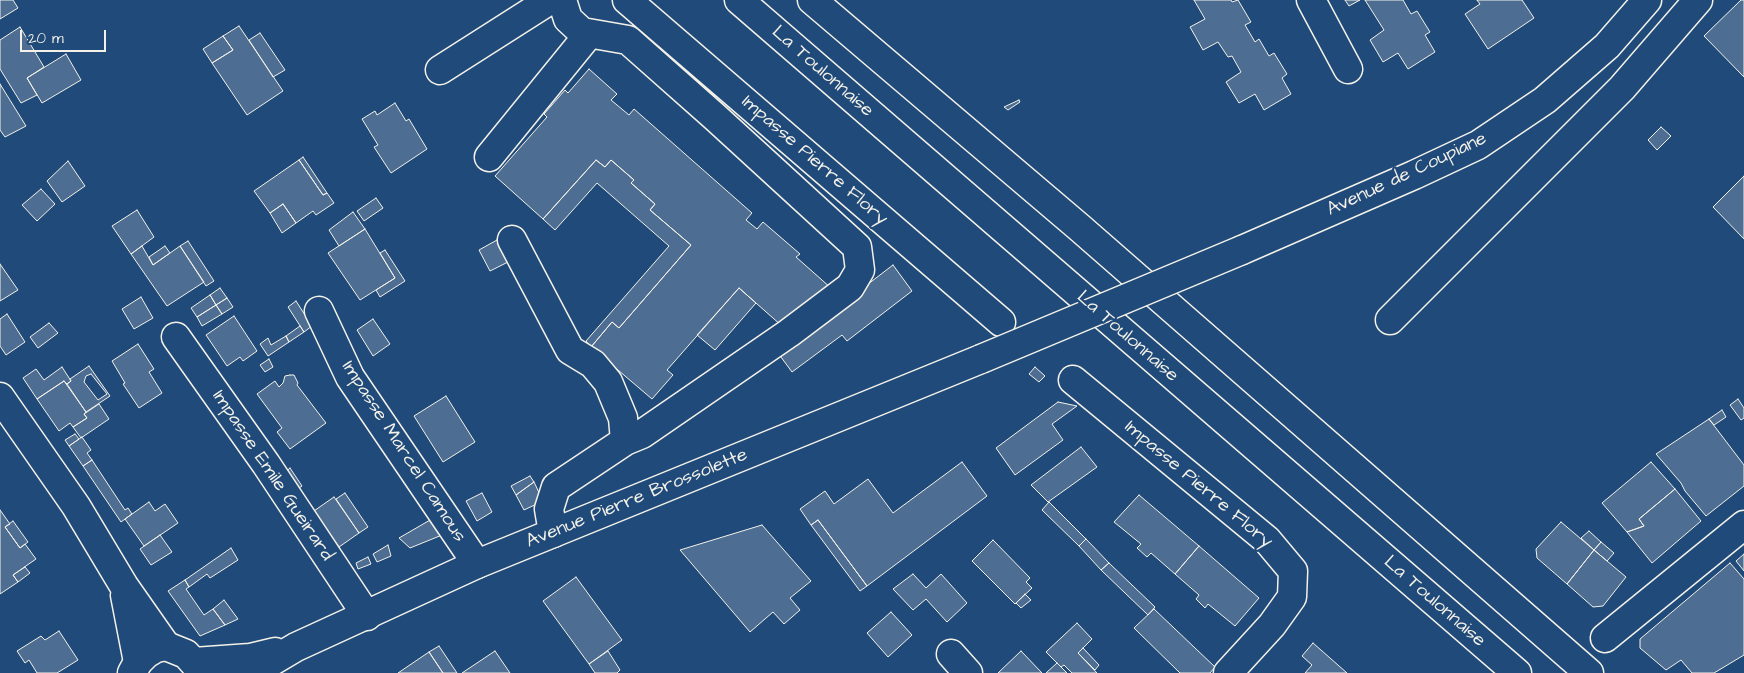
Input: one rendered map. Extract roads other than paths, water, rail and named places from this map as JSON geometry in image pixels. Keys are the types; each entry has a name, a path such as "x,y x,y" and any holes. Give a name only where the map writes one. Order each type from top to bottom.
{"main road":[{"path":"440,70 550,0"},
{"path":"553,533 549,509 556,487 625,441 642,434 789,333 850,287 860,270 857,247 628,40 582,32 568,20 562,0"},
{"name":"Impasse Pierre Flory","path":"627,0 1001,322"},
{"name":"La Toulonnaise","path":"739,0 1517,673"},
{"path":"812,0 1080,228 1589,673"},
{"path":"1311,0 1348,69"},
{"name":"Avenue de Coupiane","path":"981,359 1242,250 1478,145 1545,100 1607,46 1647,0"},
{"path":"1390,320 1622,88 1698,0"},
{"path":"489,156 589,34"},
{"path":"512,240 570,350 593,364 608,382 623,418 625,441"},
{"name":"Impasse Marcel Camous","path":"319,311 350,376 477,564"},
{"name":"Impasse Emile Gueirard","path":"176,337 266,464 367,616"},
{"name":"Avenue Pierre Brossolette","path":"252,673 296,647 477,564 981,359"},
{"name":"Impasse Pierre Flory","path":"1072,380 1267,540 1293,571 1292,597 1272,625 1228,673"},
{"path":"0,397 76,506 124,586 166,646"},
{"path":"1605,638 1744,525"},
{"path":"1435,537 1606,673"},
{"path":"124,586 135,667"},
{"path":"135,667 146,654 156,648 166,646 186,654 198,668"},
{"path":"280,673 296,647"},
{"name":"Avenue Pierre Brossolette","path":"198,668 296,647"}]}
